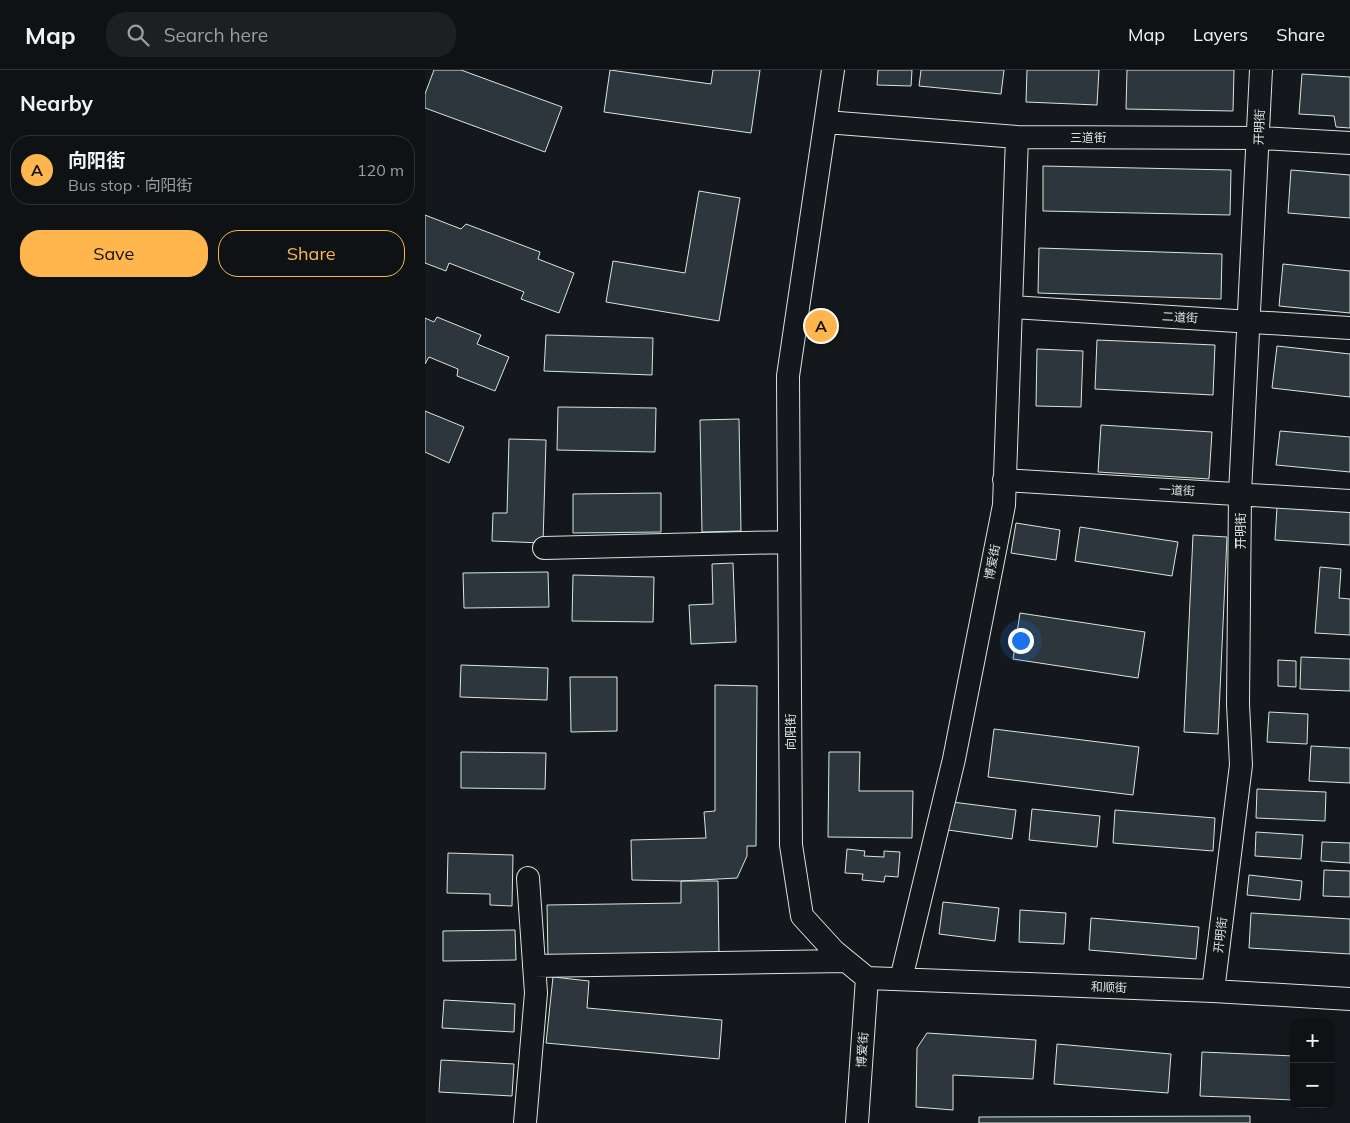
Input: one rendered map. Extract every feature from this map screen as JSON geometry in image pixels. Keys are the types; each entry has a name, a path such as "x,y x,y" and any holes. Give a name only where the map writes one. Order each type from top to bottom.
{"street":[{"name":"向阳街","path":"833,70 788,376 791,845 802,916 834,951 867,978"},
{"name":"开明街","path":"1213,991 1241,765 1238,704 1240,493 1261,70"},
{"name":"三道街","path":"826,122 1017,137 1259,138 1350,143"},
{"name":"博爱街","path":"901,979 954,759 1004,505 1017,137"},
{"name":"二道街","path":"1011,307 1350,328"},
{"name":"一道街","path":"1004,480 1350,501"},
{"path":"544,548 789,542"},
{"path":"525,1123 536,992 528,878"},
{"path":"534,966 846,960"},
{"name":"博爱街","path":"857,1123 867,978"},
{"name":"和顺街","path":"867,978 1213,991 1350,999"}],"building":[{"path":"434,70 461,70 562,107 545,152 425,108 425,94"},
{"path":"610,70 711,84 713,70 760,70 751,133 604,112"},
{"path":"878,70 912,70 911,86 877,85"},
{"path":"921,70 1004,70 1001,94 919,86"},
{"path":"1027,70 1099,70 1097,105 1026,102"},
{"path":"1127,70 1234,70 1233,111 1126,109"},
{"path":"1302,74 1350,77 1350,128 1336,127 1334,116 1299,114"},
{"path":"1043,166 1231,170 1230,215 1043,211"},
{"path":"1291,170 1350,175 1350,218 1288,213"},
{"path":"699,191 740,198 719,321 606,302 613,261 685,273"},
{"path":"425,215 461,229 466,224 540,252 538,259 574,273 559,313 521,299 524,292 449,263 446,271 425,263"},
{"path":"1039,248 1222,254 1221,299 1038,293"},
{"path":"1283,264 1350,271 1350,313 1279,306"},
{"path":"437,317 481,335 477,344 509,357 495,391 457,376 458,369 429,357 425,364 425,318 434,322"},
{"path":"546,335 653,338 652,375 544,371"},
{"path":"1097,340 1215,345 1213,395 1095,389"},
{"path":"1277,346 1350,354 1350,397 1272,388"},
{"path":"1037,349 1083,351 1081,407 1036,406"},
{"path":"558,407 656,408 655,452 557,450"},
{"path":"425,411 464,427 449,463 425,452"},
{"path":"739,419 741,531 702,532 700,420"},
{"path":"1101,425 1212,432 1209,479 1098,472"},
{"path":"1280,431 1350,437 1350,472 1276,465"},
{"path":"509,439 546,440 543,543 492,541 493,513 507,513"},
{"path":"661,493 661,532 573,533 573,494"},
{"path":"1277,507 1350,512 1350,545 1275,540"},
{"path":"1016,523 1060,530 1056,560 1011,553"},
{"path":"1080,527 1178,542 1172,576 1075,561"},
{"path":"1193,535 1227,537 1218,734 1184,732"},
{"path":"733,563 736,642 691,644 689,605 713,604 712,564"},
{"path":"1320,567 1341,569 1339,598 1350,599 1350,635 1315,633"},
{"path":"548,572 549,607 464,608 463,573"},
{"path":"573,575 654,577 653,622 572,621"},
{"path":"1020,613 1145,632 1138,678 1013,659"},
{"path":"1301,657 1350,659 1350,691 1300,689"},
{"path":"1278,660 1296,661 1296,687 1278,686"},
{"path":"461,665 548,668 547,700 460,697"},
{"path":"570,677 617,677 617,731 571,732"},
{"path":"715,685 757,686 756,846 747,846 747,856 737,878 681,881 632,880 631,840 706,838 704,812 715,811"},
{"path":"1269,712 1308,714 1307,744 1267,742"},
{"path":"994,729 1139,747 1133,795 988,777"},
{"path":"1311,746 1350,748 1350,783 1309,781"},
{"path":"461,752 546,753 545,789 461,788"},
{"path":"829,752 860,752 859,791 913,791 912,838 828,837"},
{"path":"1257,789 1326,792 1325,821 1256,818"},
{"path":"952,802 1016,810 1012,839 948,830"},
{"path":"1032,809 1100,816 1097,847 1029,840"},
{"path":"1115,810 1215,818 1213,851 1113,843"},
{"path":"1256,832 1303,835 1301,859 1255,856"},
{"path":"1322,842 1350,843 1350,863 1321,861"},
{"path":"847,849 865,851 864,856 884,857 884,851 900,852 898,877 885,876 884,882 862,880 863,874 845,873"},
{"path":"448,853 513,855 512,906 490,905 490,894 447,893"},
{"path":"1324,870 1350,871 1350,897 1323,896"},
{"path":"1249,875 1302,881 1300,900 1247,895"},
{"path":"681,881 718,881 719,955 548,957 547,905 681,903"},
{"path":"943,902 999,908 995,941 939,934"},
{"path":"1020,910 1066,913 1064,944 1019,942"},
{"path":"1251,913 1350,919 1350,954 1249,948"},
{"path":"1091,918 1199,927 1196,959 1089,950"},
{"path":"515,930 516,960 443,961 443,931"},
{"path":"553,977 589,981 587,1008 722,1020 719,1059 546,1043"},
{"path":"444,1000 515,1004 514,1032 442,1028"},
{"path":"927,1033 1036,1040 1033,1079 953,1075 953,1110 916,1107 917,1048"},
{"path":"1057,1044 1171,1054 1168,1093 1054,1084"},
{"path":"1202,1052 1290,1056 1290,1100 1200,1096"},
{"path":"441,1060 514,1064 512,1096 439,1092"},
{"path":"1250,1116 1250,1123 979,1123 979,1117"}],"place":[{"name":"向阳街","path":"821,326"}]}
